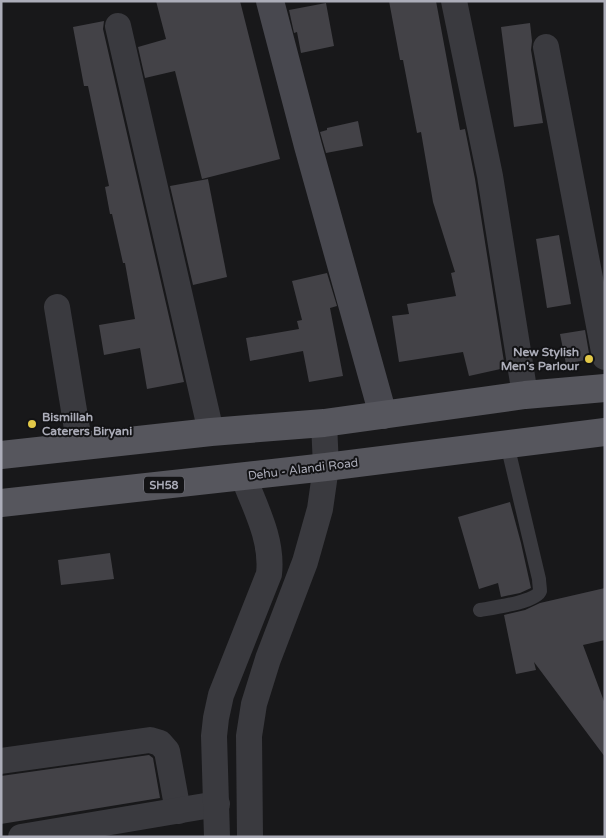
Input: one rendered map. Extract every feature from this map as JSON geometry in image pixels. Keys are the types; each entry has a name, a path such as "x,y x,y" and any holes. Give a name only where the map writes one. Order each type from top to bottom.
{"main road":[{"path":"1,455 211,432 324,423 525,395 605,388"},
{"name":"Dehu - Alandi Road","path":"1,504 326,467 605,432"}],"street":[{"path":"270,1 382,415"},
{"path":"454,1 490,176 525,395"},
{"path":"118,26 211,432"},
{"path":"546,47 605,357"},
{"path":"57,307 80,447"},
{"path":"250,837 249,736 254,704 268,659 305,562 320,509 326,467 324,423"},
{"path":"217,837 214,736 218,710 221,695 269,574 270,562 266,537 243,476"},
{"path":"1,761 150,740 160,743 167,751 178,811"},
{"path":"21,837 216,804"}],"lane":[{"path":"480,610 528,600 536,597 540,591 507,444"}],"building":[{"path":"156,1 240,1 280,159 202,179 175,71 145,78 138,47 166,39"},
{"path":"389,1 436,1 460,130 465,129 475,179 505,368 469,376 463,352 399,362 392,316 409,314 407,304 456,296 451,273 455,272 433,202 421,132 417,133"},
{"path":"326,3 334,46 301,53 297,32 294,33 289,10"},
{"path":"104,21 103,29 184,382 147,389 140,348 104,355 99,325 135,319 125,263 123,263 112,214 110,214 105,187 109,186 88,86 84,86 73,27"},
{"path":"530,23 531,50 543,123 514,127 501,27"},
{"path":"358,121 363,146 326,153 320,132 327,130 327,128"},
{"path":"208,179 227,277 193,285 170,186"},
{"path":"559,235 571,304 547,308 536,239"},
{"path":"327,273 337,306 330,308 343,376 309,382 303,351 250,361 246,338 299,329 297,321 302,320 292,281"},
{"path":"585,330 590,359 566,364 560,334"},
{"path":"510,502 531,588 520,593 501,597 498,583 479,589 458,517"},
{"path":"110,553 114,579 61,585 58,560"},
{"path":"605,588 605,640 583,645 605,704 605,757 534,662 536,670 516,674 504,615 525,610 540,603"},
{"path":"149,755 153,758 160,798 1,824 1,776"}],"place":[{"name":"New Stylish Men's Parlour","path":"589,359"},
{"name":"Bismillah Caterers Biryani","path":"32,424"}]}
